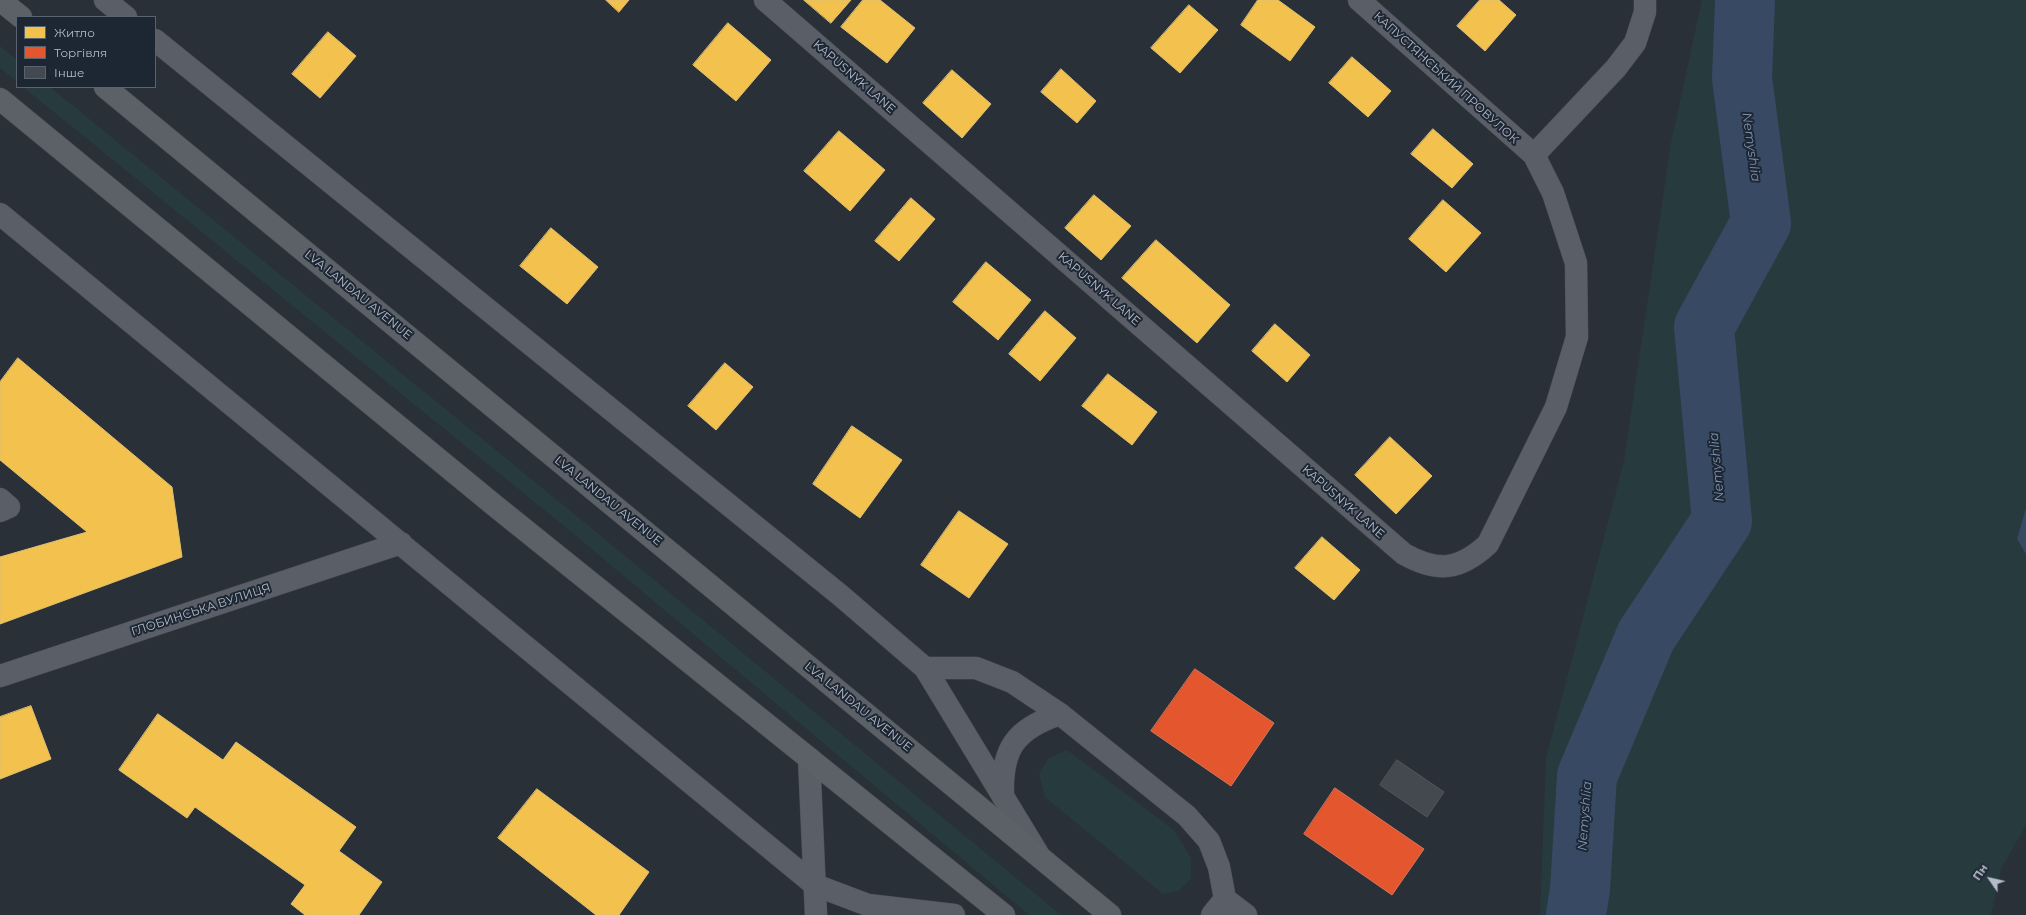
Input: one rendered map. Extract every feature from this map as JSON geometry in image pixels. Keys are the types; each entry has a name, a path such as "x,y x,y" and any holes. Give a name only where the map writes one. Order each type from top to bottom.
{"main road":[{"path":"0,0 19,16"},
{"name":"LVA LANDAU AVENUE","path":"107,88 1110,915"},
{"path":"0,99 500,510 1004,915"}],"street":[{"path":"105,0 125,16"},
{"name":"KAPUSNYK LANE","path":"765,0 1404,554 1420,563 1439,566 1457,564 1475,556 1488,544 1556,407 1576,337 1576,263 1553,193 1534,155"},
{"name":"КАПУСТЯНСЬКИЙ ПРОВУЛОК","path":"1359,0 1534,155"},
{"path":"1534,155 1616,68 1635,43 1645,12 1645,0"},
{"path":"156,41 834,590 925,668 1039,857"},
{"path":"0,214 815,885 868,905 954,915"},
{"path":"0,499 9,507 0,511"},
{"name":"ГЛОБИНСЬКА ВУЛИЦЯ","path":"0,676 401,543"},
{"path":"925,668 976,668 1012,682 1060,714 1192,821 1209,840 1219,867 1218,907 1246,915"},
{"path":"1003,797 1002,776 1012,744 1021,732 1038,721 1060,714"},
{"path":"808,758 816,915"}],"green space":[{"path":"1702,0 2026,0 2026,825 2001,869 1991,915 1540,915 1546,758 1624,461 1671,143"},
{"path":"0,46 16,59 16,81 0,68"},
{"path":"24,88 51,88 573,513 1061,915 1029,915 564,526"},
{"path":"1067,750 1174,830 1191,858 1191,878 1179,891 1163,894 1045,797 1039,774 1049,758"}],"water":[{"path":"2026,508 2026,554 2017,539"}],"building: Житло":[{"path":"606,0 629,0 619,12"},
{"path":"804,0 851,0 831,23"},
{"path":"863,0 880,0 915,28 887,63 841,27"},
{"path":"1258,0 1278,0 1315,27 1290,61 1241,25"},
{"path":"1480,0 1499,0 1516,15 1485,51 1457,26"},
{"path":"1189,5 1218,30 1180,73 1151,48"},
{"path":"728,23 771,60 736,101 693,65"},
{"path":"328,32 356,56 320,98 292,74"},
{"path":"1352,57 1391,91 1368,117 1329,83"},
{"path":"1061,69 1096,101 1077,123 1041,92"},
{"path":"952,70 991,104 962,138 923,103"},
{"path":"1433,129 1473,164 1452,188 1411,154"},
{"path":"839,131 885,170 850,211 804,171"},
{"path":"1094,195 1131,226 1101,260 1065,228"},
{"path":"911,198 935,219 899,261 875,241"},
{"path":"1443,200 1481,233 1446,272 1409,239"},
{"path":"551,228 598,267 567,304 520,266"},
{"path":"1156,240 1230,305 1197,343 1122,278"},
{"path":"986,262 1031,300 998,340 953,302"},
{"path":"1045,311 1076,338 1040,381 1009,354"},
{"path":"1275,324 1310,355 1287,382 1252,351"},
{"path":"18,358 172,487 182,557 0,624 0,557 87,532 0,460 0,382"},
{"path":"725,363 753,387 716,430 688,406"},
{"path":"1108,374 1157,412 1132,445 1082,406"},
{"path":"852,426 902,460 860,518 813,484"},
{"path":"1390,437 1432,476 1396,514 1355,475"},
{"path":"959,511 1008,544 969,598 921,565"},
{"path":"1322,537 1360,570 1334,600 1295,568"},
{"path":"31,706 51,759 0,779 0,717"},
{"path":"158,714 223,760 236,742 356,827 339,851 382,882 359,915 305,915 291,904 305,885 195,807 187,818 119,770"},
{"path":"537,789 649,872 619,915 596,915 498,838"}],"building: Торгівля":[{"path":"1195,669 1274,723 1231,786 1151,731"},
{"path":"1335,788 1424,849 1392,895 1304,834"}],"building: Інше":[{"path":"1397,760 1444,792 1427,817 1380,785"}],"waterway":[{"name":"Nemyshlia","path":"1576,915 1580,889 1587,776 1646,636 1722,521 1704,327 1761,223 1742,78 1745,0"}]}
